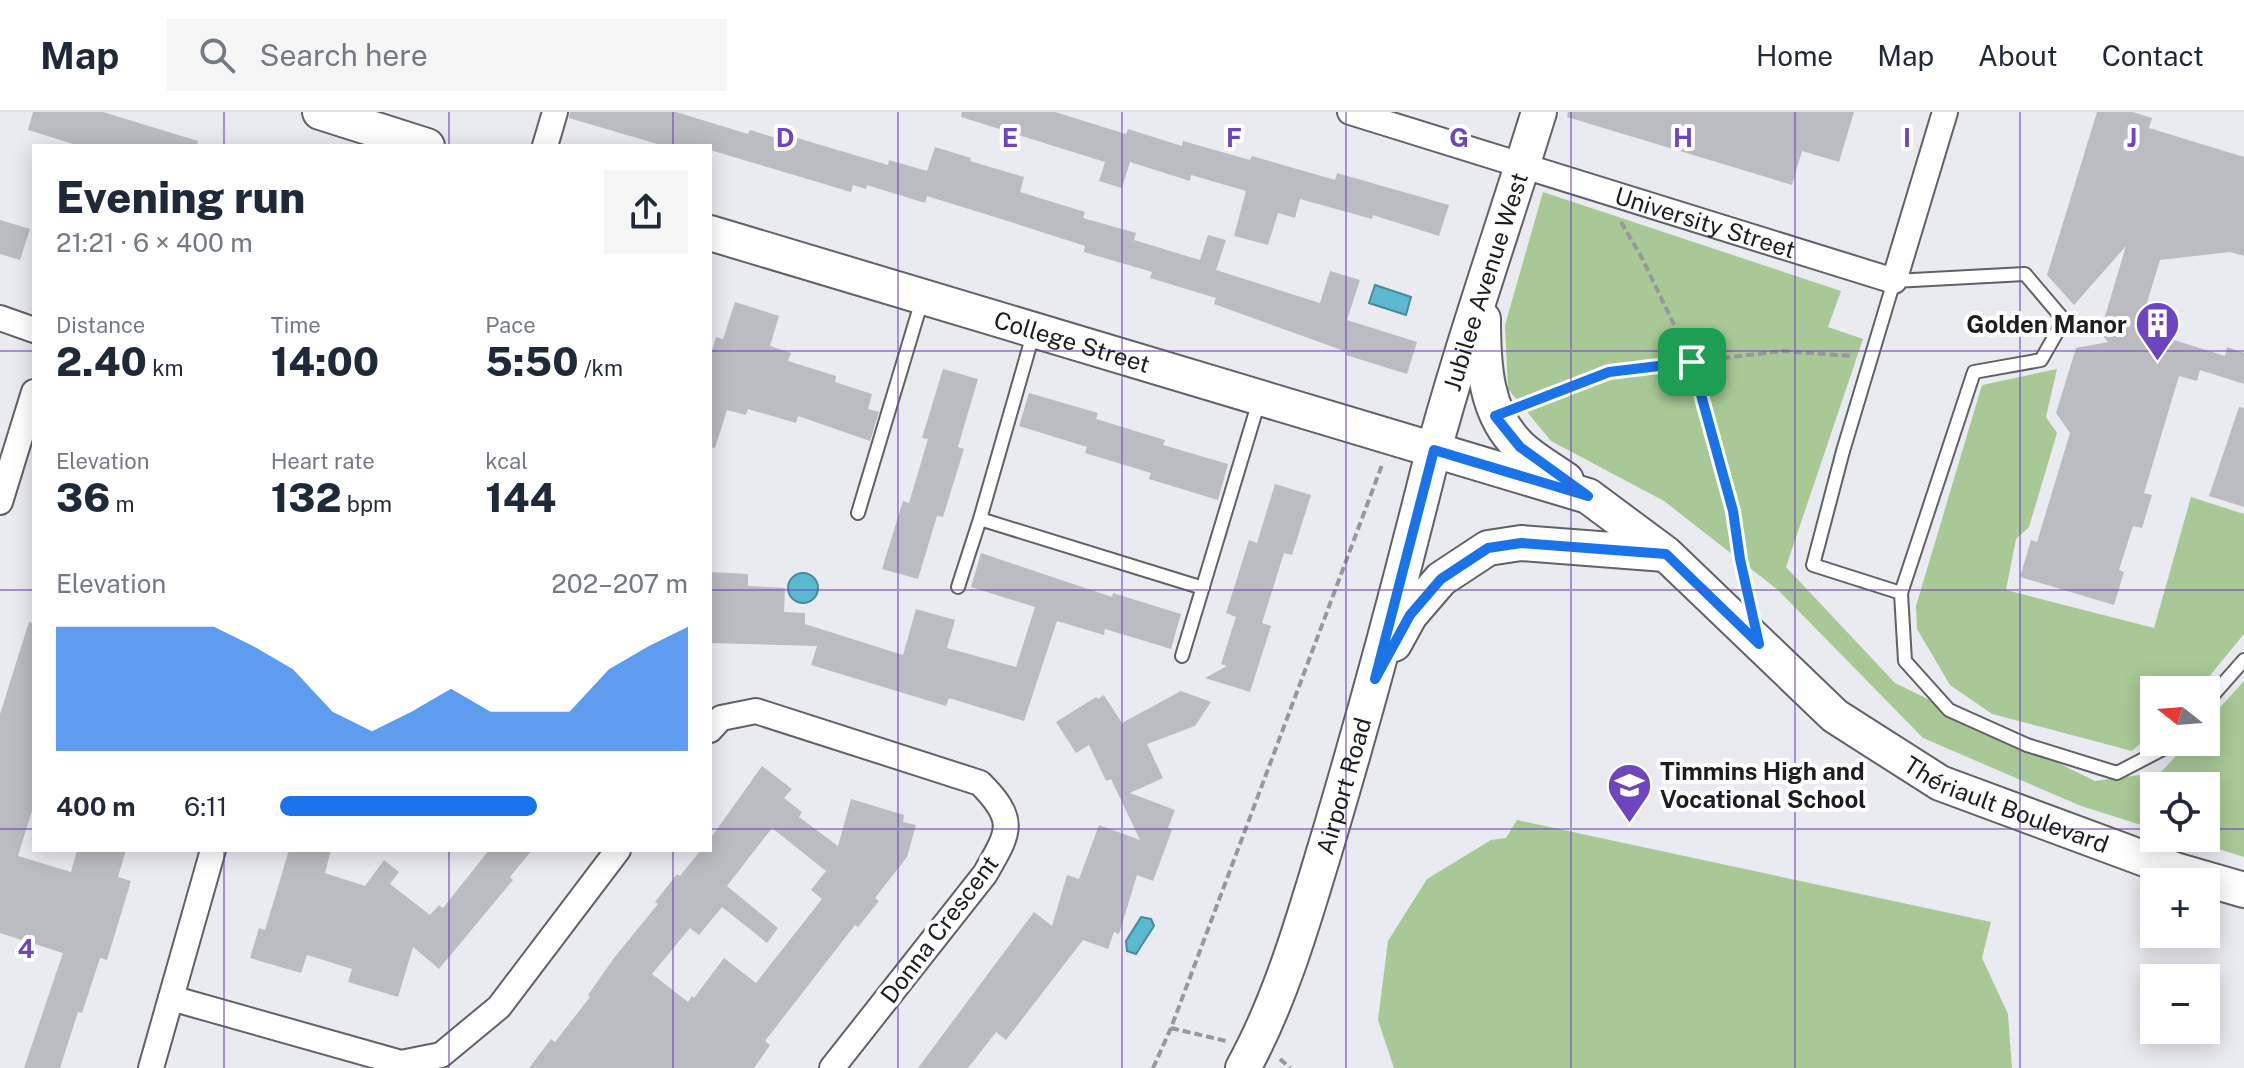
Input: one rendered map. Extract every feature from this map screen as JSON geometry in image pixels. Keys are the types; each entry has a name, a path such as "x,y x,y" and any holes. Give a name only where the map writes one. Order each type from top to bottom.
{"main road":[{"path":"320,112 421,144"},
{"name":"Jubilee Avenue West","path":"1434,450 1482,286 1539,112"},
{"name":"College Street","path":"712,234 1434,450"},
{"path":"1482,286 1485,374 1495,416 1520,447 1588,496"},
{"name":"Thériault Boulevard","path":"1434,450 1588,496 1666,554 1835,716 1940,783 2175,870 2244,890"},
{"name":"Airport Road","path":"1243,1068 1262,1034 1312,891 1375,679 1434,450"},
{"path":"1375,679 1410,615 1441,579 1488,548 1521,543 1666,554"}],"street":[{"path":"546,144 555,112"},
{"name":"University Street","path":"1350,112 1522,168 1894,281"},
{"path":"1894,281 1945,112"},
{"path":"0,318 32,329"},
{"path":"0,502 32,398"},
{"name":"Donna Crescent","path":"712,728 721,718 756,711 980,783 999,802 1006,818 1005,839 985,874 832,1068"},
{"path":"151,1068 212,852"},
{"path":"171,998 401,1063 441,1055 499,1007 616,852"}],"lane":[{"path":"1901,593 1813,565 1894,281 2025,274 2064,320 2041,360 1974,372 1901,593 1905,661 1949,710 2027,745 2117,773 2150,756"},
{"path":"858,513 923,297"},
{"path":"958,587 1034,330"},
{"path":"1182,656 1260,398"},
{"path":"980,519 1203,588"},
{"path":"2220,687 2244,660"}],"path":[{"path":"1603,192 1641,256 1692,362 1733,511 1759,644"},
{"path":"1495,416 1609,372 1782,351 1871,357"},
{"path":"1153,1068 1171,1028 1393,438"}],"green space":[{"path":"1543,192 1841,291 1828,327 1863,339 1786,567 1895,683 2095,781 2140,775 2140,825 2081,806 1923,738 1778,590 1664,501 1551,441 1508,389 1505,325"},
{"path":"2057,369 2046,417 2057,433 2029,527 2016,539 2006,590 2154,628 2191,497 2244,514 2244,634 2210,676 2140,676 2140,744 2132,751 1992,714 1950,685 1917,629 1916,606 1982,385"},
{"path":"2244,681 2244,857 2220,850 2220,772 2161,772 2176,756 2220,756 2220,708"},
{"path":"1517,820 1991,922 1982,958 2008,1014 2012,1068 1394,1068 1378,1020 1388,941 1427,879 1491,840 1506,838"}],"water":[{"path":"1375,285 1411,297 1406,315 1369,303"},
{"path":"803,573 814,577 818,588 814,599 803,603 792,599 788,588 792,577"},
{"path":"1141,917 1151,919 1154,926 1136,954 1127,951 1126,941"}],"building":[{"path":"33,112 103,112 198,141 197,144 74,144 28,130"},
{"path":"570,112 676,112 748,134 750,130 793,143 794,137 888,165 889,160 927,171 935,147 1024,177 1020,192 1085,212 1083,218 1136,233 1134,240 1200,260 1208,235 1226,240 1216,270 1320,303 1330,271 1360,280 1347,320 1417,342 1407,374 1346,355 1347,352 1214,304 1216,298 1150,278 1152,272 1084,252 1085,246 927,196 925,203 867,185 866,189 853,185 851,192 712,151 712,144 657,144 569,118"},
{"path":"962,112 1055,112 1126,134 1128,129 1182,146 1183,141 1250,160 1252,156 1335,180 1337,173 1449,205 1439,236 1373,215 1372,219 1300,199 1295,218 1278,213 1268,245 1234,236 1246,191 1191,175 1190,181 1130,162 1122,188 1099,181 1105,162 961,117"},
{"path":"1568,112 1854,112 1839,162 1802,151 1792,185 1567,117"},
{"name":"Golden Manor","path":"2097,112 2133,112 2152,118 2149,128 2244,157 2244,256 2230,252 2160,260 2139,329 2225,356 2227,347 2244,353 2244,384 2200,370 2197,381 2179,376 2144,493 2152,495 2142,528 2133,526 2119,570 2124,572 2114,605 2020,577 2031,540 2037,542 2070,433 2056,413 2076,348 2108,342 2100,333 2126,246 2074,305 2047,275"},
{"path":"0,220 30,229 20,260 0,254"},
{"path":"735,302 779,316 770,346 791,353 788,361 836,376 835,382 872,394 868,409 879,412 870,441 798,416 796,423 748,409 746,415 727,410 715,448 712,447 712,350 716,337 723,339"},
{"path":"943,369 978,379 958,447 964,449 943,517 937,516 918,579 882,569 903,501 909,503 928,439 922,438"},
{"path":"1029,393 1098,413 1096,419 1165,440 1163,445 1228,464 1218,500 1149,479 1151,473 1085,453 1087,447 1019,426"},
{"path":"2239,407 2244,408 2244,507 2209,496"},
{"path":"1275,484 1311,495 1292,555 1284,553 1262,623 1271,626 1250,692 1205,678 1227,666 1221,664 1236,617 1226,613 1249,540 1257,543"},
{"path":"981,553 1112,597 1113,593 1181,614 1171,649 1105,629 1104,635 1057,621 1024,721 949,698 946,706 811,665 817,646 712,643 712,572 748,574 748,586 785,588 784,612 805,613 805,624 903,655 916,609 955,620 947,648 1016,667 1035,607 971,587"},
{"path":"29,622 32,623 32,810 18,856 71,872 76,852 125,852 118,877 131,881 107,960 100,958 60,1068 24,1068 63,953 0,933 0,714"},
{"path":"1181,691 1211,702 1195,726 1147,744 1163,778 1130,793 1175,810 1168,828 1172,830 1153,881 1137,875 1119,934 1114,932 1108,949 1083,940 1006,1040 996,1032 968,1068 918,1068 1034,912 1052,926 1067,875 1079,879 1099,825 1140,840 1111,779 1106,781 1089,745 1076,753 1056,722 1104,695 1122,723"},
{"path":"762,766 792,789 784,798 802,812 799,817 838,846 851,799 904,815 903,822 916,825 907,857 875,898 879,901 858,927 855,925 765,1041 770,1045 754,1068 529,1068 551,1039 555,1042 590,997 588,995 614,958 658,904 655,902 677,874 680,876 699,852 712,852 712,836","holes":["772,828 826,871 811,890 822,899 756,983 724,958 688,1002 652,974 690,928 699,935 722,907 767,943 778,928 727,886"]},
{"path":"288,852 330,852 325,873 365,886 384,860 399,872 390,884 430,915 439,905 443,908 487,852 530,852 510,877 513,880 439,969 413,947 398,997 348,982 352,969 307,955 301,973 250,958 259,928 265,930"}],"place":[{"name":"Golden Manor","path":"2158,363"},
{"name":"Timmins High and Vocational School","path":"1629,824"}],"route":[{"path":"1692,362 1733,511 1759,644 1666,554 1521,543 1488,548 1441,579 1410,615 1375,679 1434,450 1588,496 1520,447 1495,416 1609,372 1692,362"}]}
